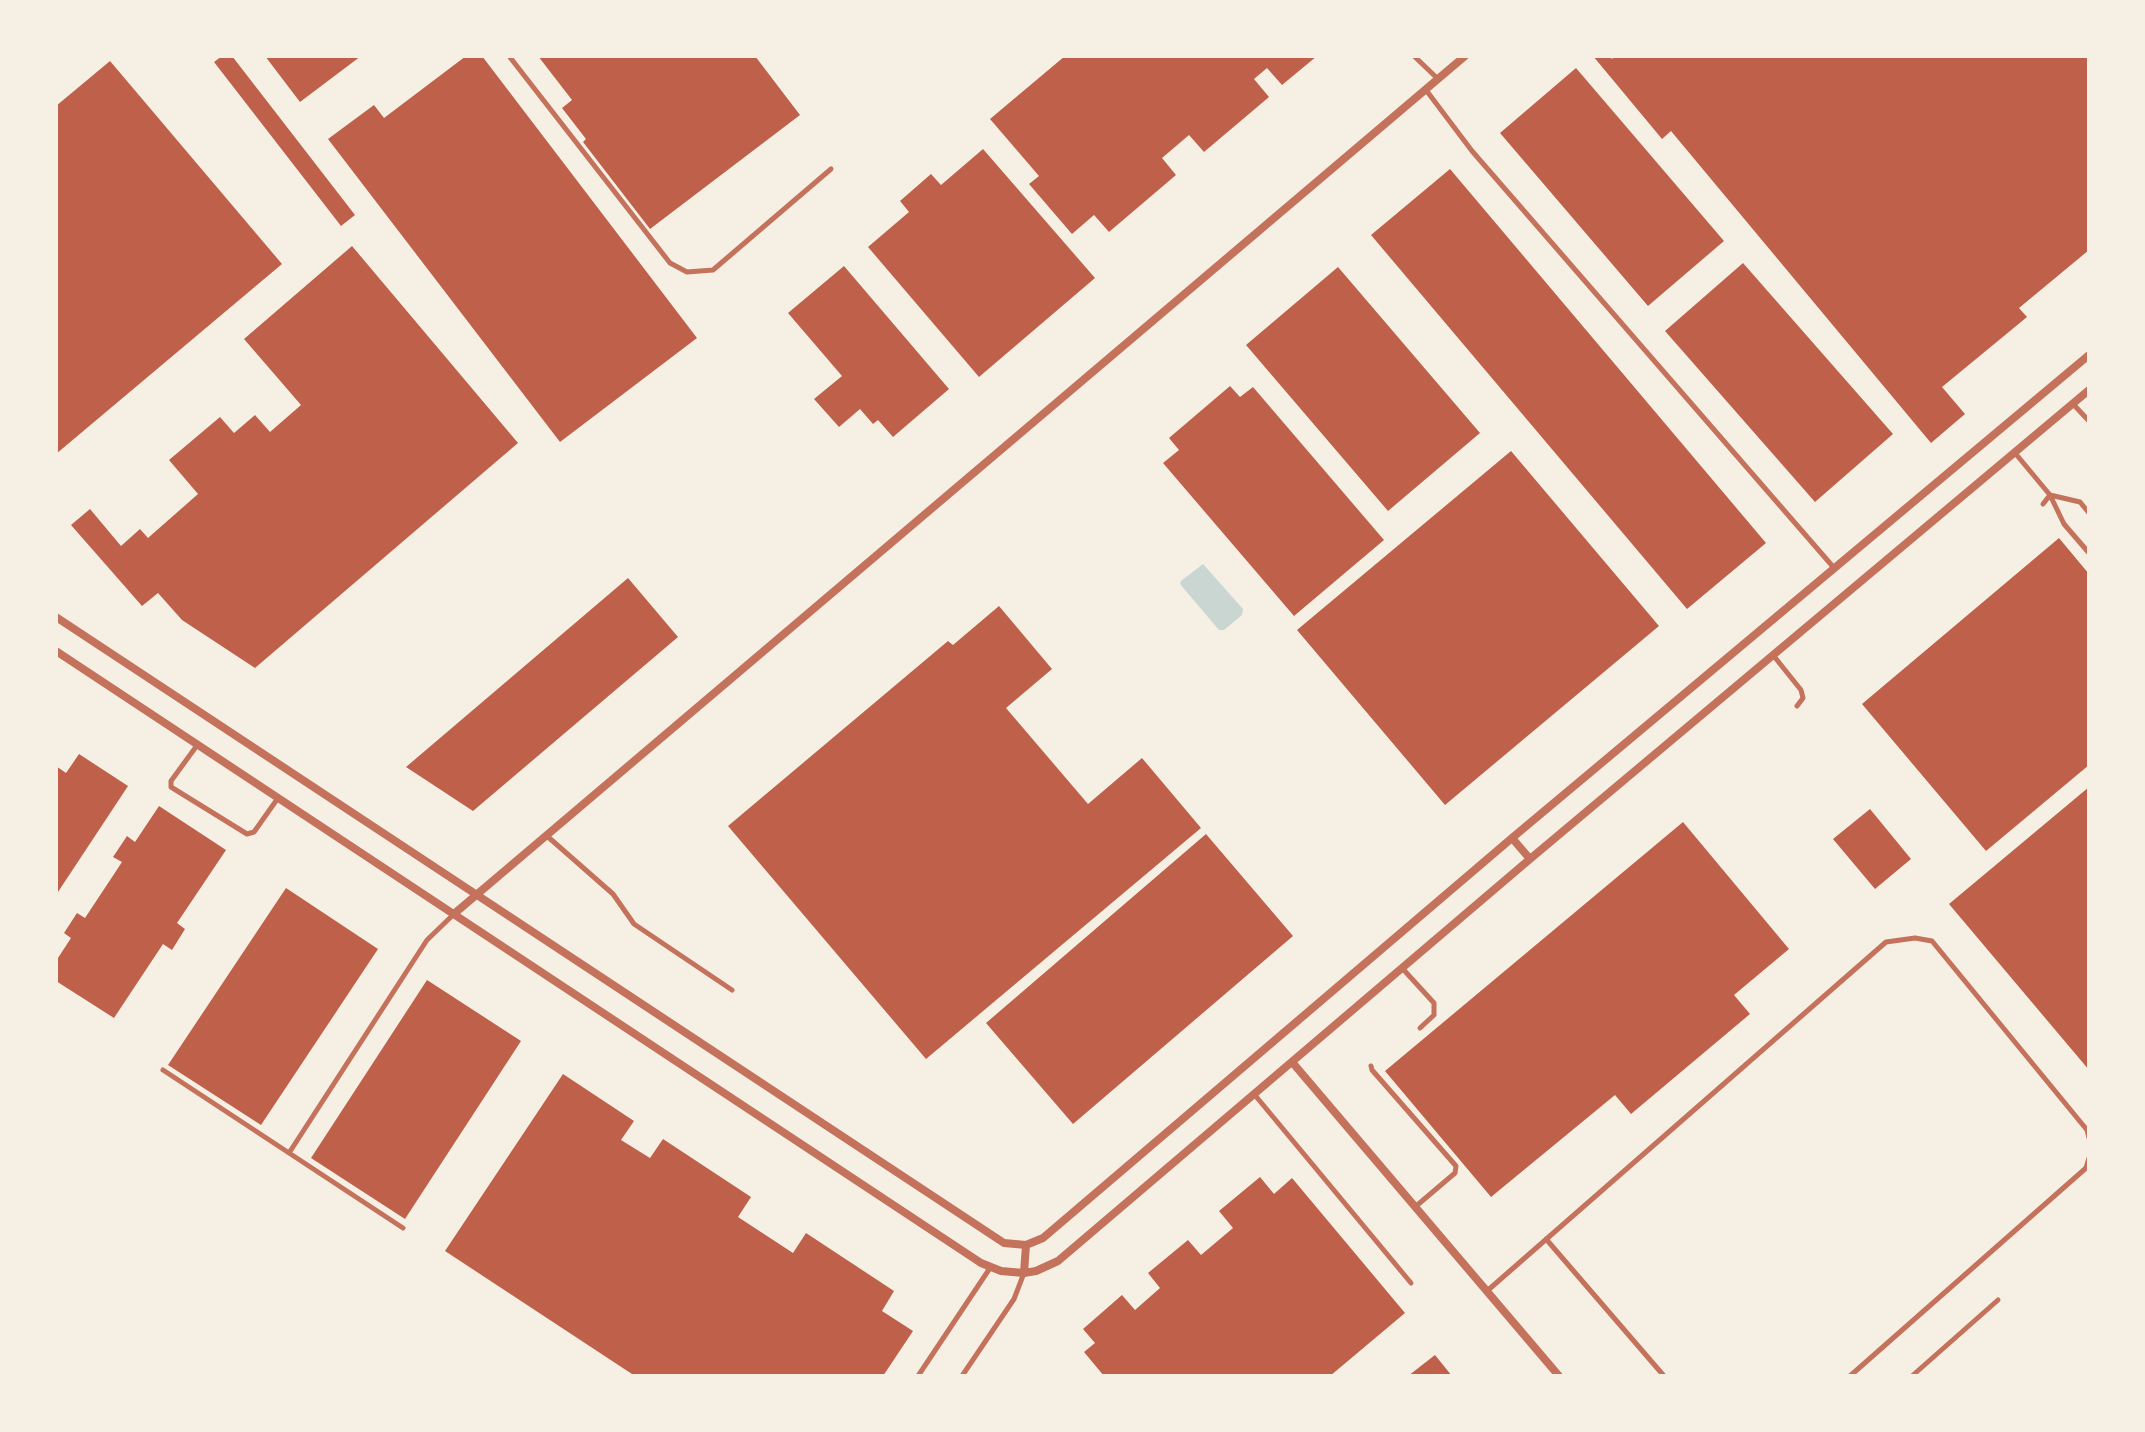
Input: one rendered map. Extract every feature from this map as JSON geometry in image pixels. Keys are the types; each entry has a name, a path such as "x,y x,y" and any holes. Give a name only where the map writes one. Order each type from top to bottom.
{"street":[{"path":"455,913 1465,56"},
{"path":"56,617 1004,1243 1026,1245 1043,1238 1512,838 2089,355"},
{"path":"56,651 990,1268 1024,1273 1058,1261 1530,859 2089,390"},
{"path":"1512,838 1530,859"},
{"path":"1292,1062 1559,1376"},
{"path":"1024,1273 1026,1245"}],"lane":[{"path":"509,56 670,263 687,272 713,270 831,169"},
{"path":"1414,56 1438,79"},
{"path":"1425,90 1472,151 1836,569"},
{"path":"2072,404 2089,421"},
{"path":"2014,453 2050,495 2064,524 2089,553"},
{"path":"2043,504 2050,495"},
{"path":"2050,495 2080,502 2089,513"},
{"path":"1773,655 1801,690 1803,698 1797,706"},
{"path":"198,744 171,781 171,787 247,834 254,832 278,798"},
{"path":"547,836 613,894 634,924 732,990"},
{"path":"289,1153 427,940 455,913"},
{"path":"1487,1291 1886,942 1915,938 1932,941 2087,1130 2089,1138"},
{"path":"1402,968 1434,1003 1434,1015 1420,1028"},
{"path":"1371,1066 1456,1166 1455,1173 1415,1207"},
{"path":"163,1070 403,1228"},
{"path":"1254,1094 1411,1283"},
{"path":"1850,1376 2086,1168 2089,1158"},
{"path":"1546,1239 1664,1376"},
{"path":"918,1376 990,1268"},
{"path":"962,1376 1014,1299 1024,1273"},
{"path":"1912,1376 1998,1300"}],"shaded area":[{"path":"1203,564 1243,609 1242,615 1224,630 1219,630 1180,584"}],"building":[{"path":"222,56 232,56 355,215 341,226 214,62"},
{"path":"265,56 361,56 300,102"},
{"path":"466,56 482,56 697,338 560,442 328,139 374,105 384,118"},
{"path":"538,56 755,56 800,115 650,229 583,142 586,139 562,108 572,100"},
{"path":"1065,56 1317,56 1282,85 1267,68 1254,79 1269,97 1204,152 1189,135 1162,158 1176,175 1109,232 1094,215 1072,234 1029,184 1039,176 990,119"},
{"path":"1593,56 1610,56 1612,59 1615,56 2089,56 2089,250 2019,308 2027,317 1942,387 1965,414 1931,443 1671,131 1662,139"},
{"path":"110,61 282,264 56,454 56,106"},
{"path":"1576,68 1724,241 1648,306 1500,133"},
{"path":"983,149 1095,278 979,377 868,247 909,212 900,201 931,174 941,185"},
{"path":"1450,169 1766,543 1687,609 1371,235"},
{"path":"352,246 518,443 255,668 182,620 158,593 142,606 71,525 90,509 121,546 140,529 148,538 198,494 169,460 220,417 234,433 255,415 270,432 301,405 244,339"},
{"path":"1743,263 1893,434 1815,502 1665,331"},
{"path":"844,266 949,389 893,437 878,420 873,424 860,409 839,427 814,399 842,376 788,313"},
{"path":"1338,267 1480,433 1388,511 1246,345"},
{"path":"1230,386 1240,397 1253,387 1384,540 1294,616 1163,463 1179,450 1169,438"},
{"path":"1511,451 1659,626 1445,805 1297,630"},
{"path":"2059,538 2089,574 2089,765 1986,851 1862,704"},
{"path":"628,578 678,637 473,811 406,767"},
{"path":"999,606 1052,669 1006,708 1088,804 1142,758 1201,828 926,1059 728,826 948,641 953,645"},
{"path":"79,754 128,786 56,895 56,766 66,773"},
{"path":"2089,787 2089,1070 1949,904"},
{"path":"159,806 226,850 177,923 185,929 172,950 163,944 114,1018 56,981 56,961 71,938 64,933 77,913 85,918 122,862 113,857 127,836 135,842"},
{"path":"1870,809 1911,859 1875,889 1833,839"},
{"path":"1683,822 1789,949 1734,995 1750,1014 1631,1114 1615,1095 1491,1197 1385,1071"},
{"path":"1206,834 1293,936 1073,1124 986,1023"},
{"path":"286,888 378,949 261,1125 168,1065"},
{"path":"427,980 521,1041 405,1219 311,1158"},
{"path":"563,1074 634,1121 621,1140 650,1158 663,1139 751,1197 738,1217 793,1253 806,1233 894,1291 882,1311 913,1331 883,1376 635,1376 445,1251"},
{"path":"1260,1177 1274,1194 1292,1178 1405,1313 1330,1376 1104,1376 1084,1352 1095,1343 1083,1329 1122,1295 1135,1310 1160,1288 1148,1273 1188,1240 1201,1255 1233,1228 1219,1211"},
{"path":"1435,1355 1452,1376 1408,1376"}]}
